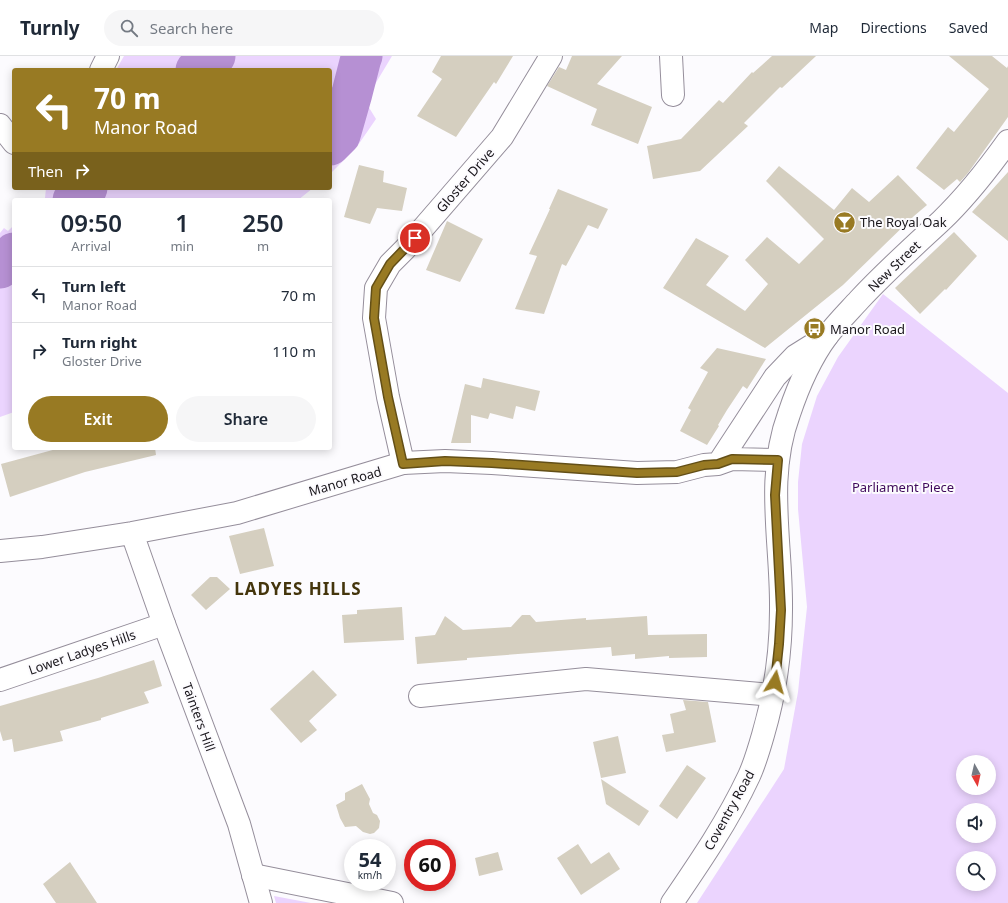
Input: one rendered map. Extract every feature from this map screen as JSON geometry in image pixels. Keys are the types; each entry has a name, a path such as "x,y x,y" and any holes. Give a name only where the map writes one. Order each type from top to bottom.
{"street":[{"path":"102,68 108,56"},
{"name":"Gloster Drive","path":"403,464 388,397 374,318 376,288 390,264 405,249 502,137 551,56"},
{"path":"671,56 673,95"},
{"path":"0,125 12,140"},
{"name":"New Street","path":"827,336 870,288 960,202 1008,141"},
{"path":"718,464 775,377 795,356 827,336"},
{"name":"Coventry Road","path":"672,903 727,819 750,774 759,750 773,695 777,669 781,610 781,588 775,502 778,460 784,429 794,401 815,355 827,336"},
{"name":"Manor Road","path":"0,551 42,547 132,533 237,513 403,464 445,461 637,473 677,472 704,465 718,464 732,459 778,460"},
{"name":"Tainters Hill","path":"132,533 164,624 239,824 261,903"},
{"name":"Lower Ladyes Hills","path":"0,680 164,624"},
{"path":"420,696 586,680 773,695"},
{"path":"253,875 392,903"}],"green space":[{"path":"124,56 392,56 365,101 376,119 356,148 332,172 332,68 117,68"},
{"path":"46,190 310,190 300,198 45,198"},
{"path":"12,227 12,413 0,417 0,233 4,228 8,231"},
{"name":"Parliament Piece","path":"883,294 1008,393 1008,903 697,903 784,769 798,692 807,607 798,509 798,482 802,444 817,396 838,357"},
{"path":"274,896 311,903 276,903"}],"building":[{"path":"441,56 513,56 496,84 494,82 456,137 417,116 442,79 432,72"},
{"path":"572,56 622,56 597,84 652,107 638,144 591,125 597,109 547,86 559,67 566,70"},
{"path":"772,56 816,56 782,88 780,87 744,123 748,126 700,171 653,179 647,146 681,139 719,100 723,103 752,72 753,73"},
{"path":"949,56 992,56 1007,68 1008,66 1008,117 968,173 960,182 957,179 944,190 916,168 948,127 954,132 989,89"},
{"path":"359,165 384,171 383,182 407,188 402,211 377,208 370,224 344,217"},
{"path":"779,166 834,210 852,188 869,202 898,175 927,205 843,285 765,348 663,288 696,238 729,256 706,285 745,311 768,284 745,260 767,237 799,264 824,239 766,181"},
{"path":"1008,172 1008,241 972,212"},
{"path":"558,189 608,209 598,229 588,225 566,266 562,264 544,314 515,309 537,256 529,254"},
{"path":"447,221 483,239 460,282 426,270"},
{"path":"954,232 977,256 946,290 945,289 920,314 895,288"},
{"path":"717,348 766,359 747,389 743,386 707,445 680,431 691,410 688,408 708,372 700,368"},
{"path":"483,378 540,391 535,411 516,406 513,419 490,413 488,419 471,415 471,443 451,443 465,384 481,388"},
{"path":"53,450 155,450 156,455 85,472 10,497 1,464"},
{"path":"264,528 274,566 240,574 229,536"},
{"path":"210,577 217,577 230,589 206,610 191,595"},
{"path":"402,607 404,640 344,643 342,615 357,614 357,610"},
{"path":"522,615 530,615 536,622 586,618 586,620 647,616 648,635 707,634 707,657 669,658 669,656 635,659 635,654 612,656 611,647 467,658 467,660 417,664 415,637 435,635 445,616 463,630 511,627"},
{"path":"154,660 162,686 144,692 149,703 101,718 101,720 60,731 63,741 14,752 12,739 3,741 0,731 0,706 98,678"},
{"path":"313,670 337,695 309,721 317,730 301,743 270,709"},
{"path":"683,700 708,702 716,742 666,752 662,735 674,733 670,714 686,710"},
{"path":"618,736 626,773 601,778 593,742"},
{"path":"687,765 706,778 677,819 659,806"},
{"path":"601,779 649,811 639,826 606,804"},
{"path":"362,784 370,799 369,804 373,813 377,815 380,821 379,828 374,833 370,834 363,832 356,826 345,827 340,818 336,805 345,800 345,793"},
{"path":"578,844 591,864 609,852 620,869 581,895 557,858"},
{"path":"498,852 503,870 479,876 475,858"},
{"path":"70,862 97,903 56,903 43,884"}],"waterway":[{"path":"198,68 207,60 215,56"},
{"path":"332,143 340,135 362,56"},
{"path":"75,198 85,190"},
{"path":"0,268 12,255"}],"place":[{"name":"The Royal Oak","path":"845,222"},
{"name":"Manor Road","path":"815,329"}],"district":[{"name":"LADYES HILLS","path":"298,588"}],"route":[{"path":"415,238 390,264 376,288 374,318 388,397 403,464 445,461 637,473 677,472 704,465 718,464 732,459 778,460 775,495 781,610 775,682"}]}
